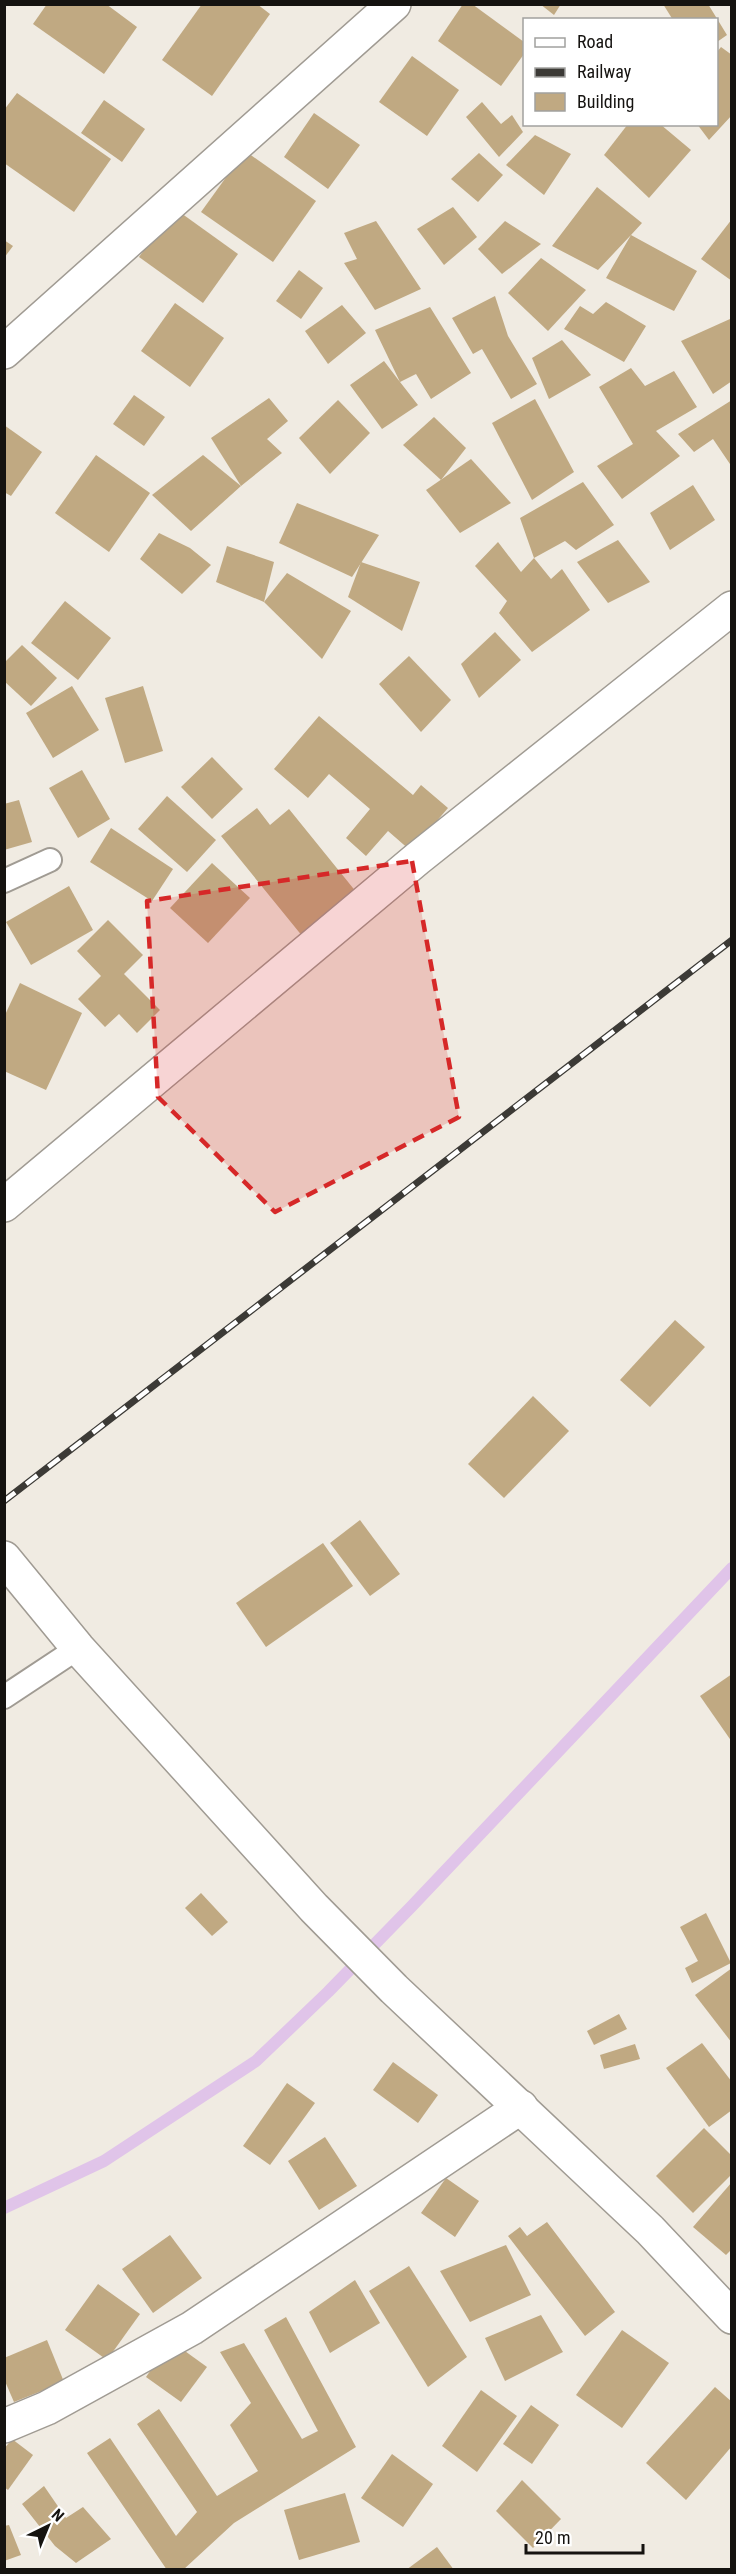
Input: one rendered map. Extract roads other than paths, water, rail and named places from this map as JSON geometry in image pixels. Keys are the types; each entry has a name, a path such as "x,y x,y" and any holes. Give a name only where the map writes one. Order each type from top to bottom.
{"street":[{"path":"4,352 394,4"},
{"path":"4,1205 417,859 732,608"},
{"path":"4,1558 78,1648 314,1908 394,1989 650,2230 732,2317"},
{"path":"4,2426 47,2408 192,2328 520,2107"}],"lane":[{"path":"4,881 50,860"},
{"path":"4,1697 78,1648"}],"waterway":[{"path":"4,2208 104,2161 256,2061 411,1907 732,1568"}],"railway":[{"path":"4,1501 732,940"}]}
